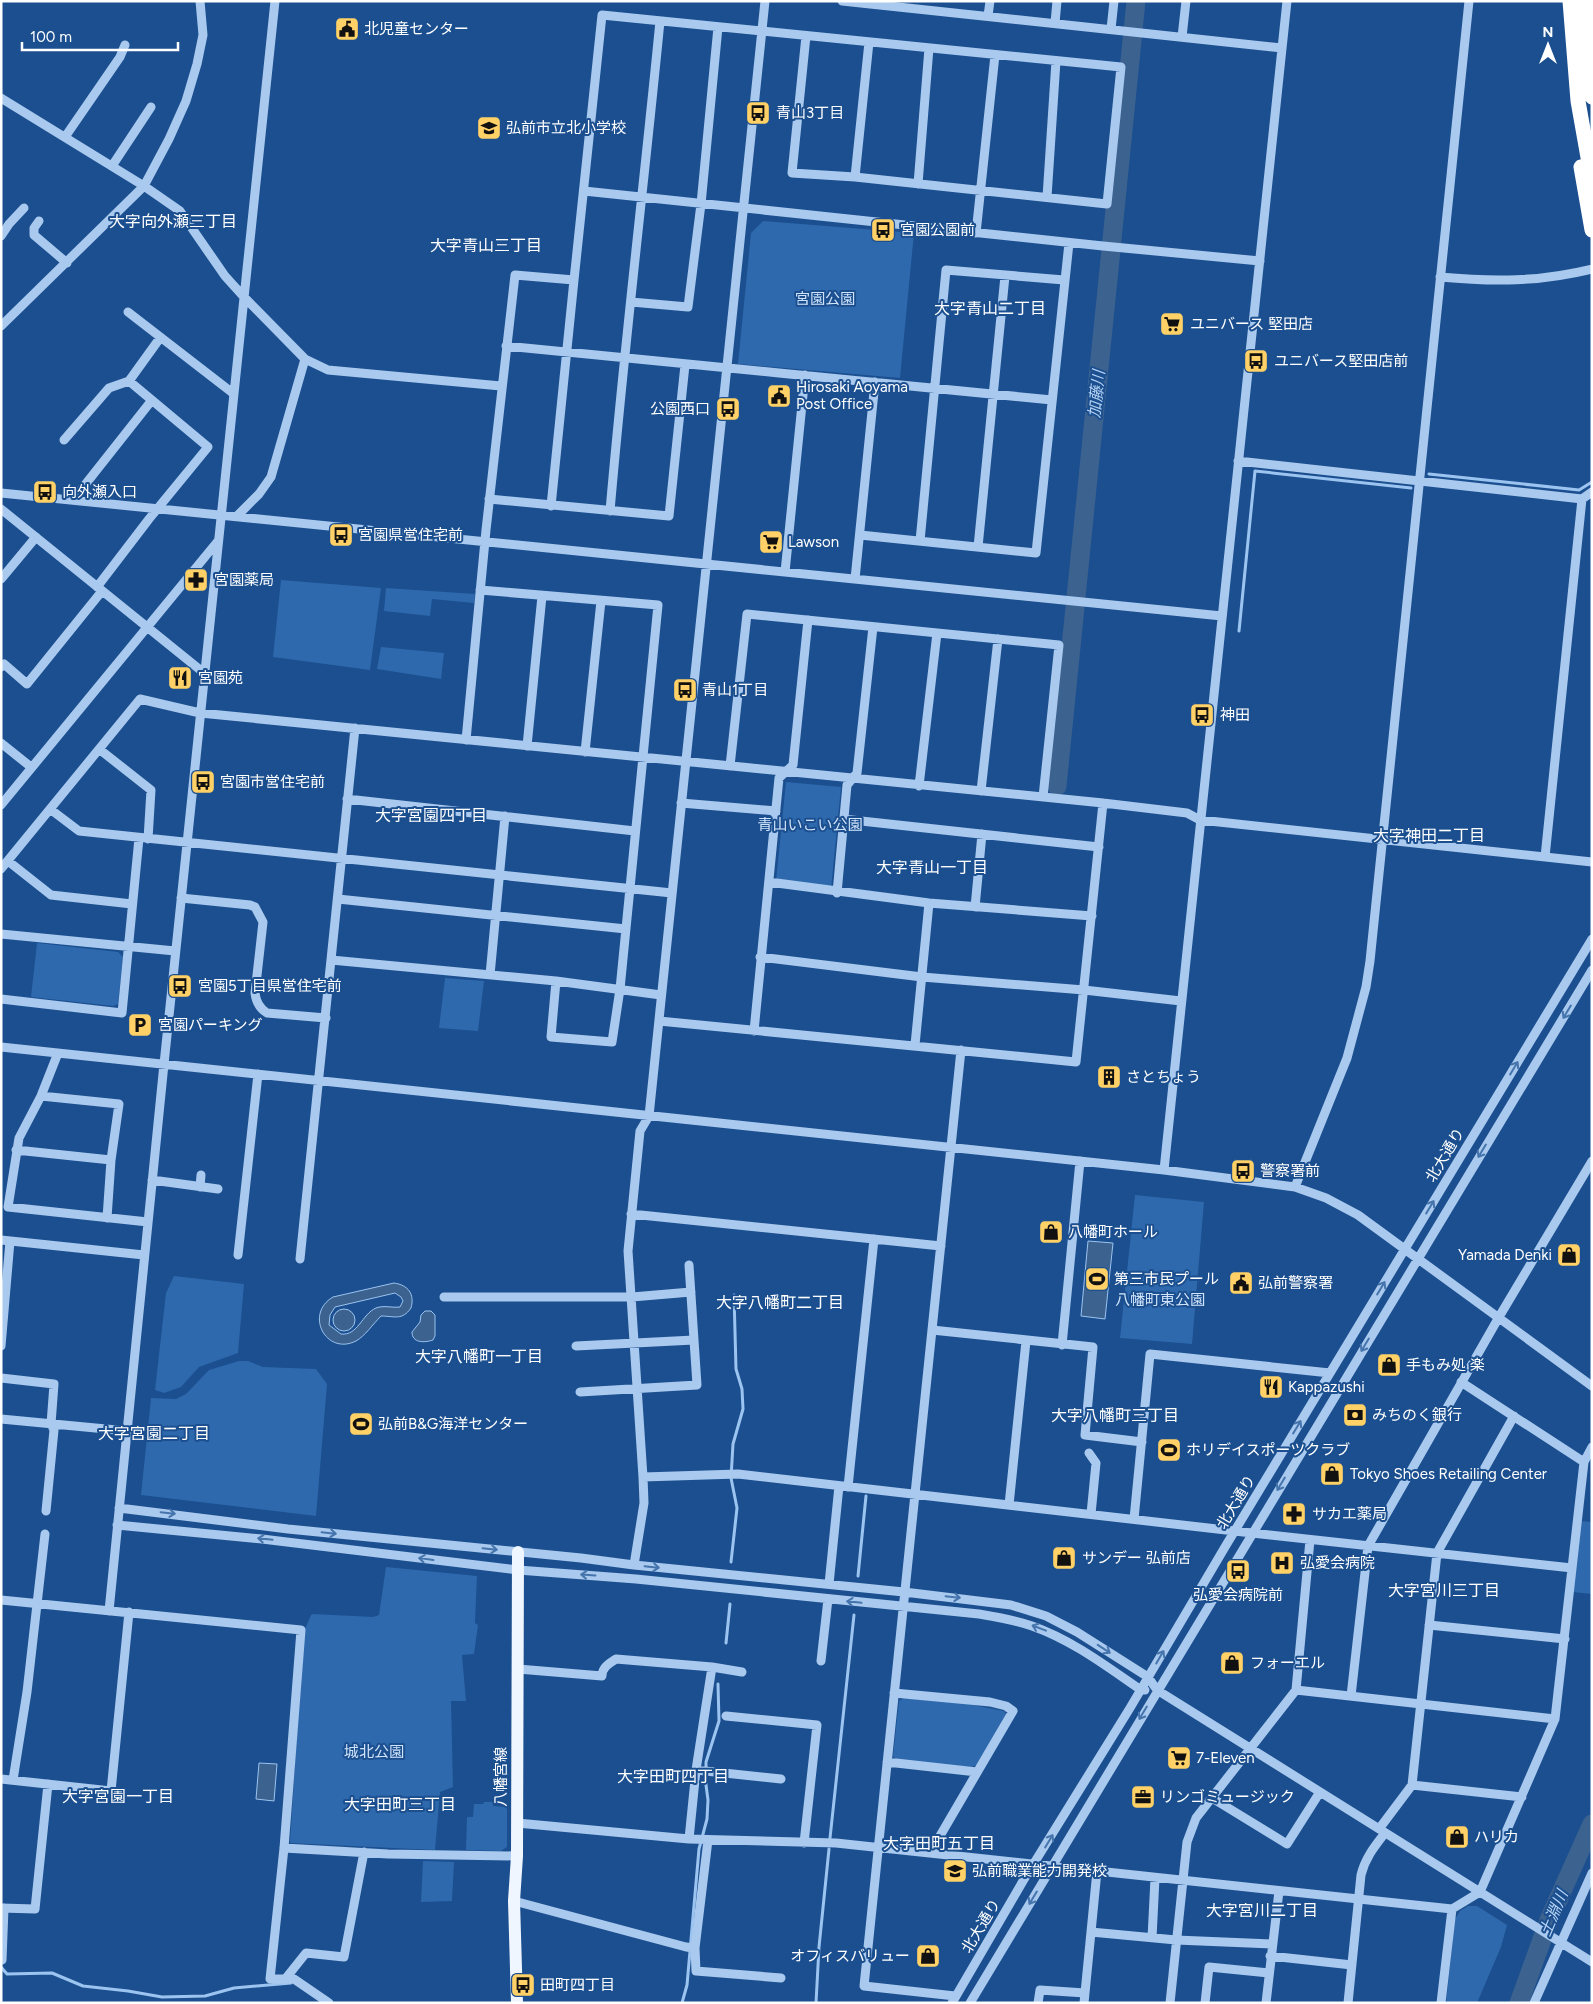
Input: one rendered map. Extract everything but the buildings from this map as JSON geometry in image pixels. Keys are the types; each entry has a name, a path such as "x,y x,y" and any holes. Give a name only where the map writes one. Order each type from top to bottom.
{"highway":[{"path":"1570,1 1587,91 1580,165 1592,230"},
{"path":"1585,1 1587,91 1592,180"}],"main road":[{"name":"八幡宮線","path":"517,2003 514,1901 517,1856 518,1552"}],"street":[{"path":"1,326 144,186 169,139 186,101 197,64 202,35 200,1"},
{"path":"109,1610 175,951 275,1"},
{"path":"634,1565 644,1503 628,1251 631,1214 640,1131 649,1116 765,1"},
{"path":"842,1 929,6 988,16 1282,48"},
{"path":"988,16 990,1"},
{"path":"1055,23 1057,1"},
{"path":"1111,29 1114,1"},
{"path":"1182,37 1186,1"},
{"path":"1164,1170 1287,1"},
{"path":"1295,1187 1347,1058 1357,1026 1370,961 1469,1"},
{"path":"551,506 602,16 660,21 1121,67 1107,204 792,173 806,36"},
{"path":"610,512 624,358 643,198 660,21"},
{"path":"631,302 688,307 701,204 718,27"},
{"path":"855,178 869,42"},
{"path":"65,137 120,57 125,45"},
{"path":"918,184 929,48"},
{"path":"976,233 995,54"},
{"path":"1047,197 1056,61"},
{"path":"1,98 144,186 180,211 225,276 305,359 328,370 501,386"},
{"path":"112,166 151,107"},
{"path":"584,192 1260,261"},
{"path":"1,236 24,208"},
{"path":"39,221 34,228 34,235 67,263"},
{"path":"860,535 1036,553 1069,243"},
{"path":"1440,277 1489,281 1523,281 1562,276 1592,269"},
{"path":"920,541 946,270 1064,280"},
{"path":"466,740 489,499 515,275 574,280"},
{"path":"978,547 1005,276"},
{"path":"128,312 234,394"},
{"path":"64,440 109,388 129,381 160,338"},
{"path":"506,346 1052,400"},
{"path":"237,516 258,494 271,476 305,359"},
{"path":"489,499 610,512 668,516 685,365"},
{"path":"785,572 805,375"},
{"path":"1,667 4,664 28,684 159,508 208,447 129,381"},
{"path":"855,579 875,382"},
{"path":"73,500 152,400"},
{"path":"1238,461 1582,499 1592,492"},
{"path":"1,493 1222,616"},
{"path":"1545,857 1582,499"},
{"path":"1,509 204,673"},
{"path":"1,578 36,537"},
{"path":"1,805 219,541"},
{"path":"480,590 658,605 620,989 612,1042 551,1036 556,981"},
{"path":"527,746 542,596"},
{"path":"585,752 602,601"},
{"path":"730,766 747,614 808,620 1059,646 1043,797"},
{"path":"754,1031 778,778 793,765 808,620"},
{"path":"836,892 847,785 857,773 873,627"},
{"path":"919,786 937,633"},
{"path":"981,791 998,639"},
{"path":"1,869 140,698 200,713 1043,797 1188,813 1200,820 1592,862"},
{"path":"300,1259 355,728"},
{"path":"1,742 31,767"},
{"path":"1,999 122,1013 132,904 151,790 99,748"},
{"path":"348,799 635,831"},
{"path":"681,803 776,811"},
{"path":"658,1021 1076,1062 1103,804"},
{"path":"50,809 79,831 672,893"},
{"path":"490,975 505,816"},
{"path":"843,819 1099,846"},
{"path":"975,907 982,834"},
{"path":"8,861 51,896 132,904"},
{"path":"769,882 929,903 1092,916"},
{"path":"181,898 255,907 263,922 255,993 261,1009 267,1012 326,1018"},
{"path":"338,899 626,929"},
{"path":"915,1045 929,903"},
{"path":"1,934 175,951"},
{"name":"北大通り","path":"954,1999 1592,939"},
{"path":"760,957 922,977 1084,990 1181,1001"},
{"path":"331,960 556,981 661,994"},
{"path":"970,2003 1592,970"},
{"path":"1,1047 1164,1170 1295,1187 1326,1198 1358,1215 1592,1386"},
{"path":"954,1999 864,1986 961,1050"},
{"path":"58,1053 41,1096 19,1138 8,1207 148,1222"},
{"path":"238,1255 258,1074"},
{"path":"41,1096 119,1104 111,1160 106,1218"},
{"path":"16,1150 111,1160"},
{"path":"1062,1345 1080,1161"},
{"path":"1351,1696 1368,1546 1461,1382 1592,1162"},
{"path":"200,1187 201,1175"},
{"path":"152,1180 218,1189"},
{"path":"631,1214 941,1246"},
{"path":"829,1584 844,1486 874,1239"},
{"path":"1,1346 6,1241 144,1255"},
{"path":"580,1392 697,1385 689,1266"},
{"path":"444,1297 632,1297 691,1292"},
{"path":"932,1330 1093,1347 1085,1434 1142,1442"},
{"path":"576,1346 694,1340"},
{"path":"1009,1505 1026,1341"},
{"path":"1134,1519 1150,1354 1330,1373"},
{"path":"1,1378 54,1384 51,1424 54,1430 46,1511"},
{"path":"1461,1382 1584,1462"},
{"path":"1348,2003 1358,1900 1364,1865 1382,1831 1412,1785 1437,1553 1514,1416"},
{"path":"1,1419 127,1431"},
{"path":"517,1822 700,1839 836,1843 1452,1909 1480,1892 1555,1719 1584,1462 1592,1447"},
{"path":"1089,1453 1096,1463 1091,1514"},
{"path":"643,1477 738,1474 1252,1534 1572,1568"},
{"path":"119,1508 288,1529 904,1592 1010,1605 1046,1616 1077,1632 1148,1678 1157,1690 1592,1962"},
{"path":"118,1525 299,1543 518,1570 636,1579 903,1608 980,1614 1030,1625 1078,1647 1141,1690 1157,1690"},
{"path":"13,1780 27,1692 45,1534"},
{"path":"1170,2003 1187,1842 1196,1818 1296,1690 1310,1540"},
{"path":"822,1661 828,1599"},
{"path":"1,1600 301,1630 284,1848 270,1979 286,1978 300,1981 329,2003"},
{"path":"1,1779 111,1791 128,1612"},
{"path":"1429,1625 1565,1639"},
{"path":"518,1669 602,1676 606,1666 616,1659 712,1667 742,1672"},
{"path":"712,1667 696,1770 700,1839 691,1947 696,1970 781,1978"},
{"path":"1296,1690 1555,1719"},
{"path":"894,1693 990,1702 1006,1706 1013,1711 930,1854"},
{"path":"726,1716 817,1725 804,1843"},
{"path":"887,1762 978,1772"},
{"path":"696,1770 781,1780"},
{"path":"2,1960 3,1908 35,1910 48,1784"},
{"path":"1412,1785 1522,1797"},
{"path":"1212,1798 1287,1844 1320,1792"},
{"path":"284,1848 517,1856"},
{"path":"286,1978 306,1953 344,1957 364,1852"},
{"path":"1084,2003 1097,1871"},
{"path":"1534,2003 1559,1941 1590,1886 1592,1873"},
{"path":"1152,1938 1155,1878"},
{"path":"1266,2003 1279,1891"},
{"path":"514,1901 691,1947"},
{"path":"1441,2003 1452,1909"},
{"path":"1091,1932 1176,1940 1272,1944"},
{"path":"1270,1956 1352,1965"},
{"path":"1205,2003 1209,1967 1269,1973"},
{"path":"1038,2003 1040,1990 1085,1993"}],"green space":[{"name":"宮園公園","path":"763,221 914,233 900,378 738,364 751,233"},
{"path":"281,580 381,588 370,670 273,657"},
{"path":"386,588 475,594 474,603 432,599 430,616 384,611"},
{"path":"381,647 444,653 441,679 377,669"},
{"name":"青山いこい公園","path":"786,782 841,787 831,889 776,881"},
{"path":"37,943 118,952 123,957 118,1004 113,1006 31,997"},
{"path":"445,978 484,981 478,1031 439,1028"},
{"name":"八幡町東公園","path":"1135,1195 1204,1202 1192,1344 1120,1338"},
{"path":"174,1276 244,1284 238,1353 199,1367 181,1387 164,1393 155,1390 166,1293"},
{"path":"239,1361 248,1361 263,1367 316,1369 327,1384 316,1516 141,1495 151,1398 176,1399 186,1394 209,1370"},
{"path":"1581,1521 1592,1522 1592,1594 1573,1592"},
{"name":"城北公園","path":"386,1567 477,1576 475,1623 478,1625 474,1654 462,1655 466,1701 451,1701 453,1787 440,1792 435,1850 290,1843 303,1634 313,1614 373,1617 379,1615"},
{"path":"904,1698 963,1703 1004,1711 1006,1714 977,1765 971,1767 896,1760 893,1756 899,1701"},
{"path":"484,1802 494,1802 493,1806 507,1807 507,1847 501,1851 466,1850 467,1817 473,1817 474,1804 483,1804"},
{"path":"423,1861 454,1862 452,1901 421,1902"},
{"path":"1468,1906 1477,1906 1507,1925 1501,1947 1477,2003 1446,2003 1455,1919 1460,1911"}],"shaded area":[{"name":"第三市民プール","path":"1088,1241 1113,1243 1105,1319 1081,1316"},
{"path":"394,1283 407,1288 411,1294 412,1303 411,1308 404,1315 398,1317 381,1316 359,1339 345,1344 336,1343 322,1331 320,1313 324,1304 333,1297","holes":["395,1293 403,1301 400,1307 376,1308 352,1332 347,1334 341,1334 329,1325 330,1315 335,1307"]},
{"path":"344,1309 352,1312 355,1320 352,1328 344,1331 336,1328 333,1320 336,1312"},
{"path":"425,1311 431,1311 435,1315 435,1336 433,1340 426,1342 416,1340 412,1332 420,1322 421,1315"},
{"path":"259,1763 277,1764 274,1801 256,1799"}],"waterway":[{"name":"加藤川","path":"1057,786 1136,1"},
{"path":"1239,631 1255,471 1411,488"},
{"path":"1429,474 1579,490 1592,482"},
{"path":"731,1562 737,1508 731,1478 733,1444 743,1409 742,1389 736,1369 734,1295"},
{"path":"858,1576 866,1496"},
{"path":"726,1643 730,1604"},
{"path":"830,1838 854,1615"},
{"path":"682,2003 687,1985 699,1849 707,1819 706,1762 719,1721 718,1684"},
{"name":"土淵川","path":"1519,2003 1549,1920 1592,1824"},
{"path":"816,2003 819,1947 829,1849"},
{"path":"1,1967 7,1974 52,1973 83,1986 162,1997 205,1996 234,1988 291,1983"}],"place":[{"name":"北児童センター","path":"347,29"},
{"name":"青山3丁目","path":"758,113"},
{"name":"弘前市立北小学校","path":"489,128"},
{"name":"宮園公園前","path":"883,230"},
{"name":"ユニバース 堅田店","path":"1172,324"},
{"name":"ユニバース堅田店前","path":"1256,361"},
{"name":"Hirosaki Aoyama Post Office","path":"779,396"},
{"name":"公園西口","path":"728,409"},
{"name":"向外瀬入口","path":"45,492"},
{"name":"宮園県営住宅前","path":"341,535"},
{"name":"Lawson","path":"771,542"},
{"name":"宮園薬局","path":"196,580"},
{"name":"宮園苑","path":"180,678"},
{"name":"青山1丁目","path":"685,690"},
{"name":"神田","path":"1202,715"},
{"name":"宮園市営住宅前","path":"203,782"},
{"name":"宮園5丁目県営住宅前","path":"180,986"},
{"name":"宮園パーキング","path":"140,1025"},
{"name":"さとちょう","path":"1109,1077"},
{"name":"警察署前","path":"1243,1171"},
{"name":"八幡町ホール","path":"1051,1232"},
{"name":"Yamada Denki","path":"1569,1255"},
{"name":"第三市民プール","path":"1097,1279"},
{"name":"弘前警察署","path":"1241,1283"},
{"name":"手もみ処 楽","path":"1389,1365"},
{"name":"Kappazushi","path":"1271,1387"},
{"name":"みちのく銀行","path":"1355,1415"},
{"name":"弘前B&G海洋センター","path":"361,1424"},
{"name":"ホリデイスポーツクラブ","path":"1169,1450"},
{"name":"Tokyo Shoes Retailing Center","path":"1332,1474"},
{"name":"サカエ薬局","path":"1294,1514"},
{"name":"サンデー 弘前店","path":"1064,1558"},
{"name":"弘愛会病院","path":"1282,1563"},
{"name":"弘愛会病院前","path":"1238,1571"},
{"name":"フォーエル","path":"1232,1663"},
{"name":"7-Eleven","path":"1179,1758"},
{"name":"リンゴミュージック","path":"1143,1797"},
{"name":"ハリカ","path":"1457,1837"},
{"name":"弘前職業能力開発校","path":"955,1871"},
{"name":"オフィスバリュー","path":"928,1956"},
{"name":"田町四丁目","path":"523,1985"}],"district":[{"name":"大字向外瀬三丁目","path":"173,221"},
{"name":"大字青山三丁目","path":"486,245"},
{"name":"大字青山二丁目","path":"990,308"},
{"name":"大字宮園四丁目","path":"431,815"},
{"name":"大字神田二丁目","path":"1429,835"},
{"name":"大字青山一丁目","path":"932,867"},
{"name":"大字八幡町二丁目","path":"780,1302"},
{"name":"大字八幡町一丁目","path":"479,1356"},
{"name":"大字八幡町三丁目","path":"1115,1415"},
{"name":"大字宮園二丁目","path":"154,1433"},
{"name":"大字宮川三丁目","path":"1444,1590"},
{"name":"大字田町四丁目","path":"673,1776"},
{"name":"大字宮園一丁目","path":"118,1796"},
{"name":"大字田町三丁目","path":"400,1804"},
{"name":"大字田町五丁目","path":"939,1843"},
{"name":"大字宮川二丁目","path":"1262,1910"}]}
